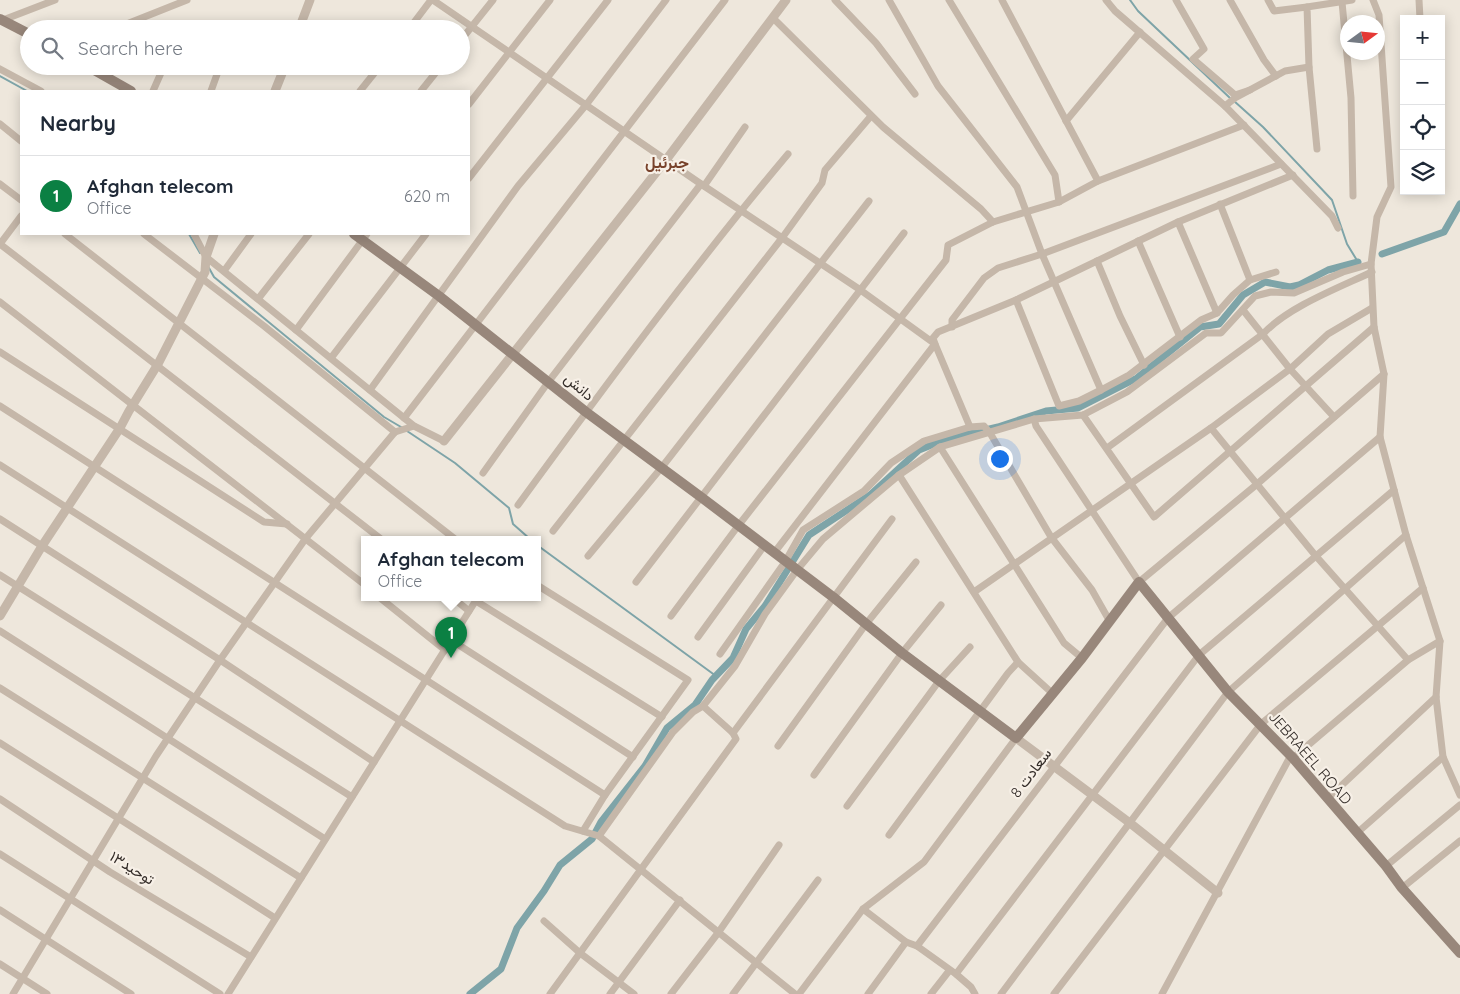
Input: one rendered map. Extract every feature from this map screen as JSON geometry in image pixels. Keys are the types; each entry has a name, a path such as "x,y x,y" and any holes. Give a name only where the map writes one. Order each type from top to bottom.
{"main road":[{"path":"1,20 20,30"},
{"path":"102,75 126,90"},
{"name":"دانش","path":"361,236 400,268 549,381 586,412 662,467 833,597 902,653 1016,738"},
{"path":"1016,738 1082,658 1139,582"},
{"name":"JEBRAEEL ROAD","path":"1139,582 1228,692 1292,757 1386,866 1402,888 1460,953"}],"street":[{"path":"1,20 55,0"},
{"path":"137,20 188,0"},
{"path":"302,20 310,0"},
{"path":"416,20 432,0 462,20"},
{"path":"470,29 493,0"},
{"path":"470,103 550,0"},
{"path":"470,177 608,0"},
{"path":"370,390 518,186 586,105 666,0"},
{"path":"404,418 725,0"},
{"path":"195,235 206,257 258,300 414,426 444,441 666,160 773,18 783,0"},
{"path":"835,0 876,43 915,94"},
{"path":"889,0 938,86 1017,187 1042,254 1101,390"},
{"path":"949,0 1055,175 1059,202"},
{"path":"1002,0 1098,182"},
{"path":"1106,0 1226,106 1332,216 1338,228"},
{"path":"1176,0 1204,49 1193,59 1235,95 1250,90"},
{"path":"1230,0 1264,60 1276,76"},
{"path":"1268,0 1274,11 1352,0"},
{"path":"1373,0 1379,15 1391,187 1377,217 1371,264 1374,326 1384,374 1380,437 1406,535 1440,641 1436,697 1443,757 1460,795"},
{"path":"1419,0 1420,15"},
{"path":"1342,2 1350,98 1353,196"},
{"path":"1307,7 1309,67 1317,149"},
{"path":"773,18 871,116 982,209 993,222"},
{"path":"472,27 703,185 860,289 934,344"},
{"path":"1066,121 1140,32"},
{"path":"1226,106 1236,98 1276,76 1309,67"},
{"path":"0,69 39,90"},
{"path":"153,90 160,75"},
{"path":"211,90 217,75"},
{"path":"275,90 281,75"},
{"path":"361,90 373,75"},
{"path":"422,90 434,75"},
{"path":"553,531 782,238 822,183 825,170 871,116"},
{"path":"0,124 20,140"},
{"path":"671,616 738,526 946,260 948,245 993,222 1059,202 1098,182 1244,125"},
{"path":"482,473 549,381 703,185 745,127"},
{"path":"518,505 586,412 741,210 788,154"},
{"path":"952,327 952,320 984,278 998,268 1042,254 1281,164"},
{"path":"970,427 934,344 933,338 938,332 1016,300 1178,222 1294,175"},
{"path":"0,184 20,199"},
{"path":"588,556 662,467 869,201"},
{"path":"1220,204 1250,280"},
{"path":"20,217 0,244 158,364 377,536"},
{"path":"1178,222 1217,313"},
{"path":"636,582 904,233"},
{"path":"66,235 180,321 452,536"},
{"path":"145,235 204,275 395,432"},
{"path":"0,616 42,546 120,428 158,364 204,275 206,257 214,235"},
{"path":"224,271 250,235"},
{"path":"258,300 307,235"},
{"path":"331,358 425,235"},
{"path":"296,330 361,236"},
{"path":"1138,242 1180,337"},
{"path":"1097,261 1120,316 1144,364"},
{"path":"599,836 673,732 691,713 703,706 735,666 765,614 797,570 823,539 899,475 940,447 1034,419 1082,415 1127,392 1206,333 1221,333 1255,296 1271,292 1294,293 1343,272 1371,264"},
{"path":"1016,300 1059,406 1079,401 1129,375 1201,320 1217,313 1250,280 1276,272"},
{"path":"1107,448 1263,334 1272,324 1318,297 1372,272"},
{"path":"0,302 361,582"},
{"path":"974,592 1052,537 1131,485 1210,428 1290,369 1328,334 1372,308"},
{"path":"1243,310 1290,369 1334,417"},
{"path":"1082,415 1154,517 1374,326"},
{"path":"774,553 934,344"},
{"path":"0,352 264,522 287,524"},
{"path":"1034,419 1036,426 1094,510 1139,582 1256,485 1384,374"},
{"path":"0,406 95,465 605,795"},
{"path":"13,994 168,738 306,538 395,432 414,426"},
{"path":"720,654 785,562 804,530 864,491 891,463 924,441 970,427 984,426 990,433 1052,537 1092,590 1109,620"},
{"path":"1210,428 1315,556 1378,624 1408,660"},
{"name":"سعادت 8","path":"917,946 1168,618 1380,437"},
{"path":"940,447 1064,643 1082,658"},
{"path":"0,466 248,622 565,826 599,836 680,900 718,933 797,994 863,909 924,862 1016,738 1130,823 1218,893"},
{"path":"899,475 1018,662 1052,693"},
{"path":"932,994 953,972 1199,655 1394,490"},
{"path":"733,733 892,519"},
{"path":"0,520 220,660 374,762"},
{"path":"1001,994 1228,692 1406,535"},
{"path":"698,637 764,546"},
{"path":"778,746 866,624 916,562"},
{"path":"0,575 352,797"},
{"path":"541,587 687,678 688,683 605,795 582,831"},
{"path":"1054,994 1261,724 1423,588"},
{"path":"384,601 445,650"},
{"path":"457,601 469,611"},
{"path":"228,994 476,601"},
{"path":"480,601 662,718"},
{"path":"814,775 902,653 942,605"},
{"path":"0,631 325,839"},
{"path":"451,640 633,757"},
{"path":"1162,994 1292,757 1408,660 1440,641"},
{"path":"847,806 939,681 970,647"},
{"path":"889,835 980,710 1018,662"},
{"path":"0,688 142,780 301,878"},
{"path":"1327,799 1436,697"},
{"path":"550,994 736,739 733,733 703,706"},
{"path":"0,743 275,918"},
{"path":"1356,833 1443,757"},
{"name":"توحید۱۳","path":"0,800 251,958"},
{"path":"1386,866 1460,805"},
{"path":"1402,888 1460,841"},
{"path":"671,994 718,933 779,845"},
{"path":"0,854 220,994"},
{"path":"733,994 818,880"},
{"path":"610,994 680,900"},
{"path":"863,909 906,942 917,946 953,972 971,987 974,994"},
{"path":"0,910 130,994"},
{"path":"544,920 580,952 634,994"},
{"path":"868,994 906,942"},
{"path":"0,964 47,994"}],"waterway":[{"path":"1130,0 1138,11 1230,98"},
{"path":"0,76 25,90"},
{"path":"1234,101 1263,127 1332,200 1347,244 1358,262"},
{"path":"1382,254 1444,232 1460,204"},
{"path":"190,235 200,253"},
{"path":"470,994 501,969 517,928 560,865 592,839 601,822 645,766 667,728 695,705 712,680 733,658 746,629 765,606 809,535 870,495 919,450 944,440 998,427 1046,411 1078,408 1137,378 1200,327 1219,324 1243,295 1265,282 1290,287 1299,285 1328,270 1358,262"},
{"path":"209,268 214,277 384,417 401,427"},
{"path":"407,431 455,463 509,508 513,524 527,536"},
{"path":"541,548 716,676"}],"place":[{"name":"Afghan telecom","path":"451,658"}],"district":[{"name":"جبرئیل","path":"667,162"}]}
